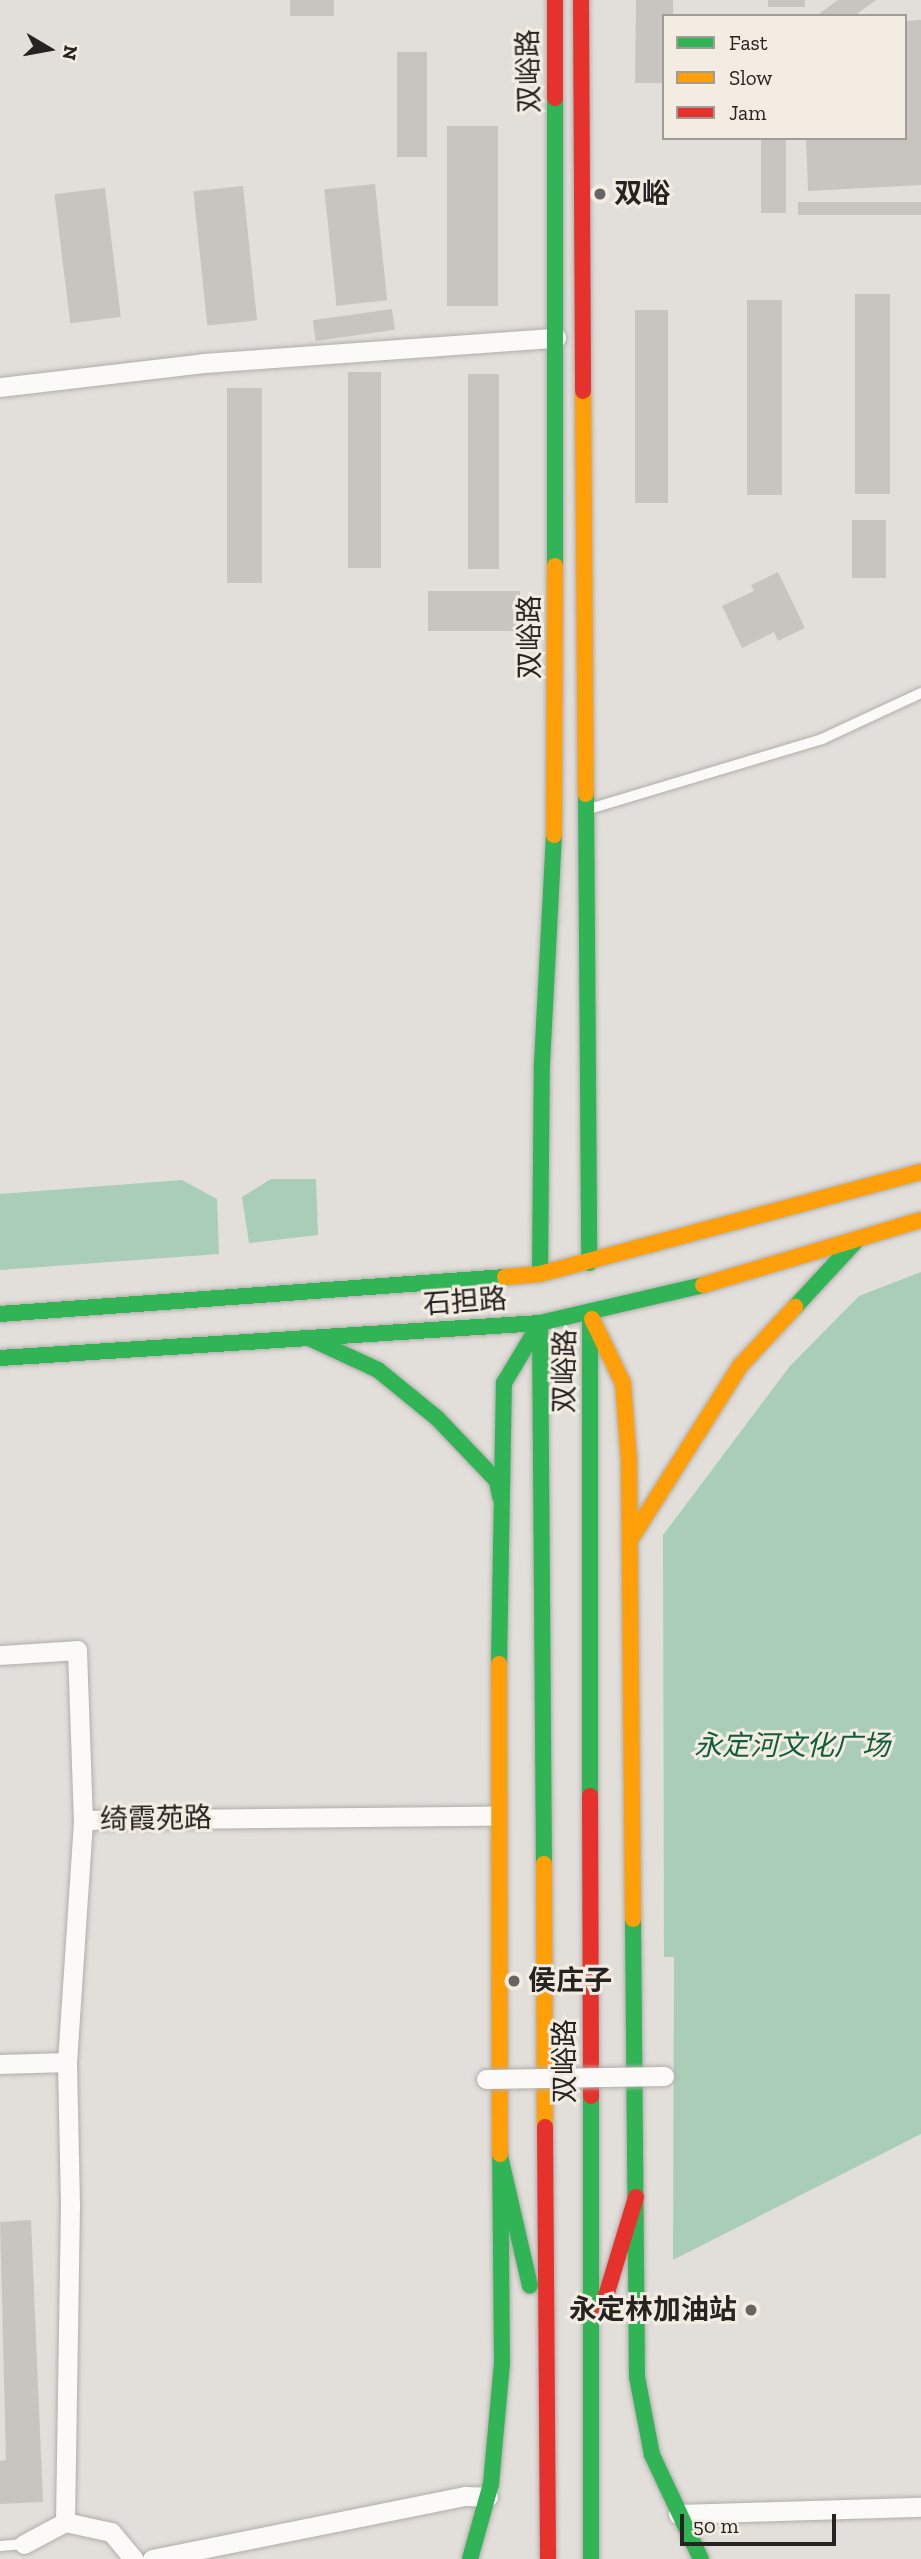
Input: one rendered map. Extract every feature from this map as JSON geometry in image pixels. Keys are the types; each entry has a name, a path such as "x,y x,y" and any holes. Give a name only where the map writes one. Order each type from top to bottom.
{"main road":[{"name":"双峪路","path":"548,2559 540,1287 542,1063 555,806 555,0"},
{"name":"双峪路","path":"581,0 589,809 591,2559"},
{"name":"石担路","path":"0,1314 540,1287 589,1276 921,1172"},
{"name":"石担路","path":"0,1359 540,1324 590,1316 921,1220"},
{"path":"632,1537 740,1366 856,1241"},
{"name":"双峪路","path":"590,1316 623,1383 632,1537 638,2377 652,2455 701,2559"},
{"name":"双峪路","path":"470,2559 488,2497 502,2363 496,1816 504,1383 540,1324"},
{"path":"311,1339 378,1370 443,1423 497,1481 502,1508"},
{"path":"500,2156 545,2349"},
{"path":"591,2347 636,2197"},
{"path":"538,2559 546,2508"}],"street":[{"path":"0,387 203,363 556,338"},
{"path":"0,1654 77,1650 83,1820"},
{"name":"绮霞苑路","path":"65,2522 71,2205 67,2062 83,1820 496,1816"},
{"path":"0,2064 67,2062"},
{"path":"486,2079 664,2076"},
{"path":"152,2559 465,2496 488,2497"},
{"path":"678,2514 921,2507"},
{"path":"24,2544 65,2522 111,2532 134,2559"}],"lane":[{"path":"589,809 822,739 921,693"},
{"path":"0,2546 24,2544"}],"green space":[{"path":"271,1179 316,1179 318,1235 249,1243 242,1197"},
{"path":"182,1180 217,1199 219,1254 0,1270 0,1194"},
{"name":"永定河文化广场","path":"921,1272 921,2134 673,2260 674,1957 664,1957 663,1535 790,1366 859,1296"}],"building":[{"path":"290,0 334,0 334,16 290,16"},
{"path":"636,0 673,0 673,14 662,14 662,83 635,83"},
{"path":"768,0 805,0 805,7 768,7"},
{"path":"838,0 876,0 857,14 819,14"},
{"path":"921,20 921,185 808,191 806,140 907,140 907,21"},
{"path":"397,52 427,52 427,157 397,157"},
{"path":"447,126 498,126 498,306 447,306"},
{"path":"761,140 786,140 786,213 761,213"},
{"path":"375,184 387,300 337,306 324,189"},
{"path":"243,186 257,320 207,325 193,191"},
{"path":"105,188 121,317 70,323 54,194"},
{"path":"798,202 921,202 921,215 798,215"},
{"path":"855,294 890,294 890,494 855,494"},
{"path":"747,300 782,300 782,495 747,495"},
{"path":"392,309 395,330 316,341 313,320"},
{"path":"635,310 668,310 668,503 635,503"},
{"path":"348,372 381,372 381,568 348,568"},
{"path":"468,374 499,374 499,569 468,569"},
{"path":"227,388 262,388 262,583 227,583"},
{"path":"852,520 886,520 886,578 852,578"},
{"path":"778,572 805,628 778,641 774,632 742,648 722,606 754,591 751,585"},
{"path":"428,591 520,591 520,631 428,631"},
{"path":"31,2220 43,2502 0,2504 0,2461 6,2460 0,2222"}],"traffic: fast":[{"path":"555,98 555,566"},
{"path":"586,794 589,1263"},
{"path":"540,1274 542,1063 554,835"},
{"path":"795,1307 856,1241"},
{"path":"0,1314 505,1277"},
{"path":"0,1358 540,1323 703,1285"},
{"path":"590,1316 590,1796"},
{"path":"499,1664 504,1383 540,1323"},
{"path":"540,1323 544,1864"},
{"path":"311,1339 378,1370 437,1418 497,1481 500,1497"},
{"path":"633,1919 637,2377 652,2455 701,2559"},
{"path":"591,2096 591,2559"},
{"path":"470,2559 491,2484 502,2363 500,2154"},
{"path":"500,2156 530,2286"}],"traffic: slow":[{"path":"583,391 586,794"},
{"path":"554,835 555,566"},
{"path":"505,1277 540,1274 921,1172"},
{"path":"703,1285 921,1220"},
{"path":"632,1537 740,1366 795,1307"},
{"path":"592,1319 623,1383 629,1461 633,1919"},
{"path":"499,1664 500,2154"},
{"path":"544,1864 545,2127"}],"traffic: jam":[{"path":"555,0 555,98"},
{"path":"581,0 583,391"},
{"path":"590,1796 591,2096"},
{"path":"545,2127 548,2559"},
{"path":"602,2309 636,2197"}],"place":[{"name":"双峪","path":"600,194"},
{"name":"侯庄子","path":"514,1981"},
{"name":"永定林加油站","path":"751,2310"}]}
